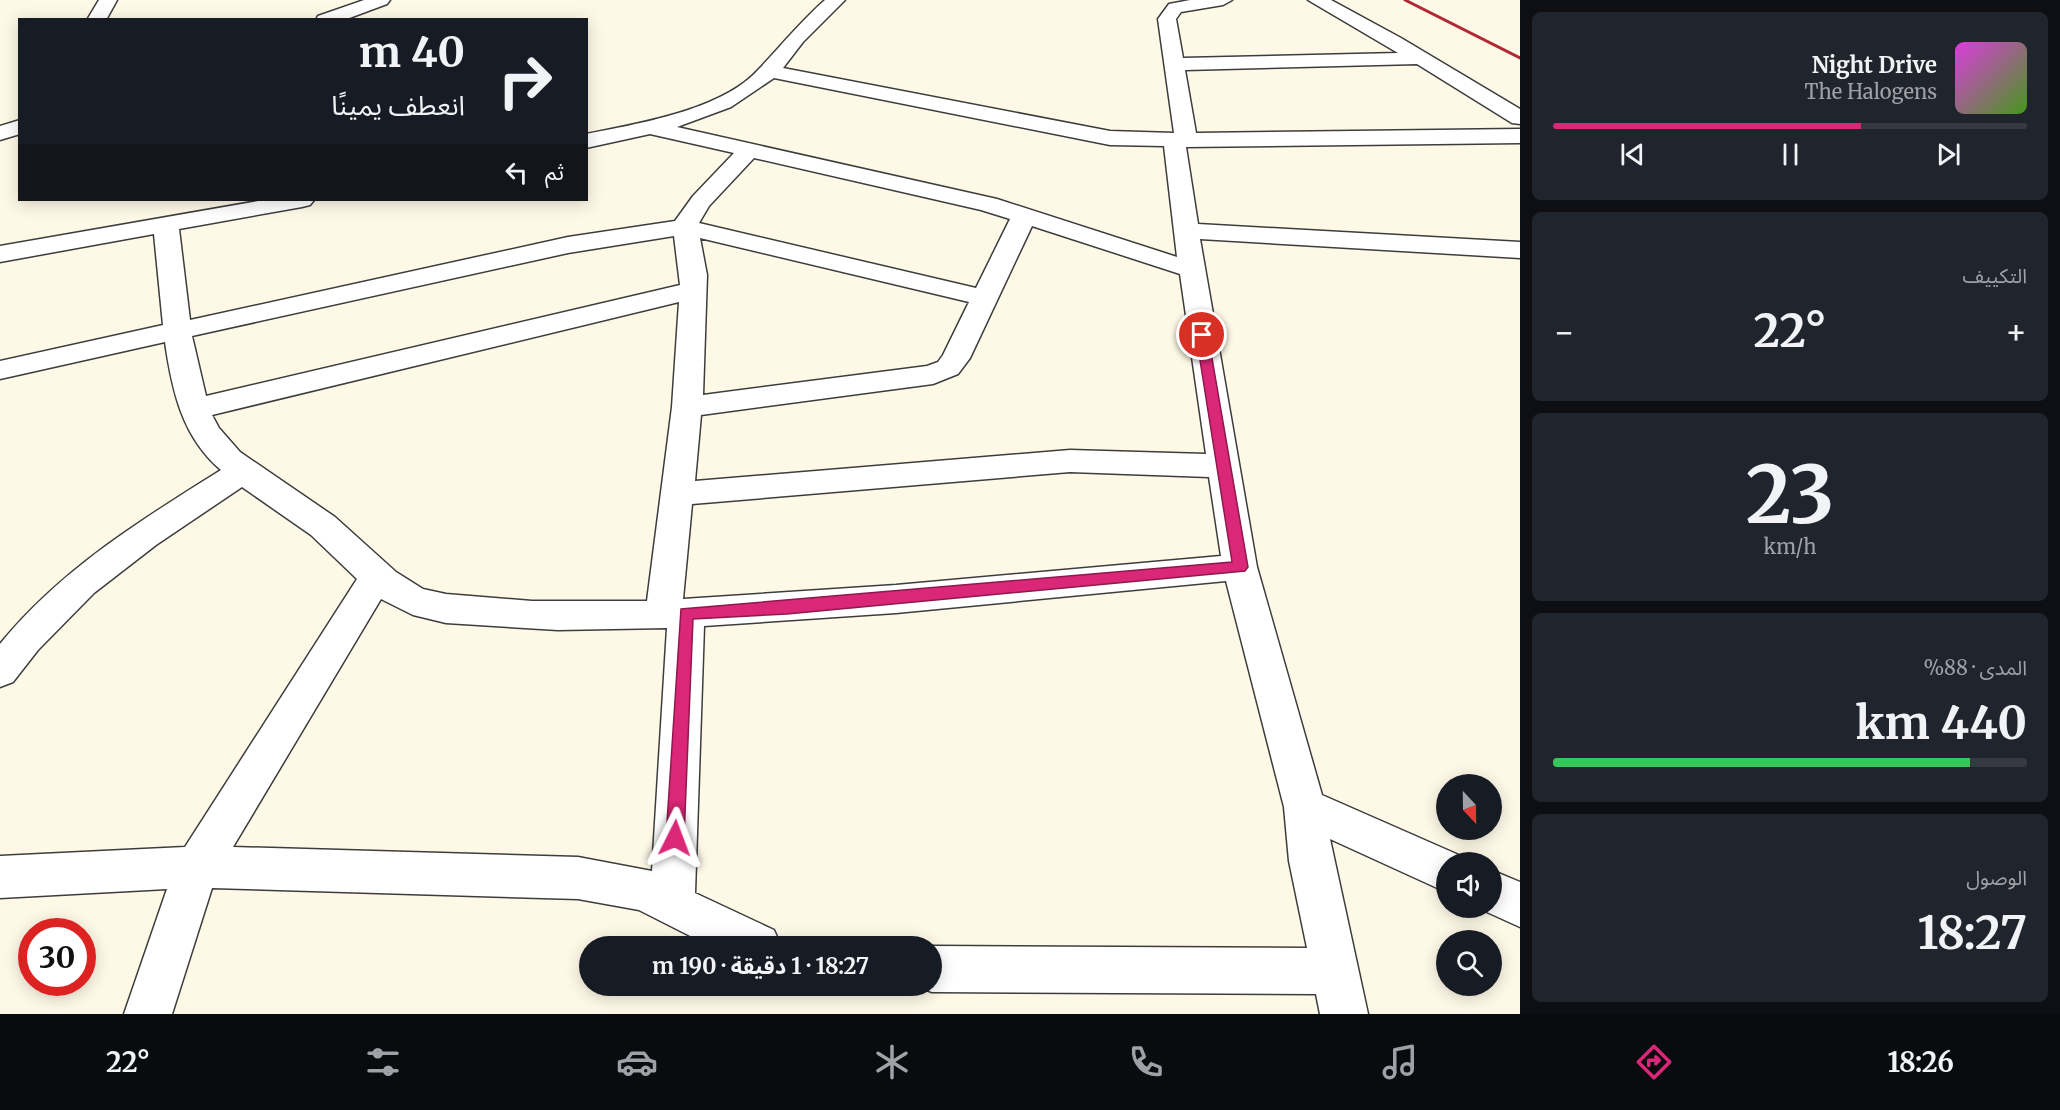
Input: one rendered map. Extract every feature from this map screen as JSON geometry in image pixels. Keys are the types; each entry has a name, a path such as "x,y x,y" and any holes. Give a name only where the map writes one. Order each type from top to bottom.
{"street":[{"path":"97,18 108,0"},
{"path":"332,18 381,0"},
{"path":"588,141 649,127 719,105 744,91 768,71 795,38 836,0"},
{"path":"942,970 1338,993 1311,861 1305,807 1240,567 1186,231 1174,64 1167,19 1170,12 1184,5 1223,0"},
{"path":"1317,0 1421,58 1520,118"},
{"path":"1174,64 1421,58"},
{"path":"768,71 1110,138 1180,140 1520,136"},
{"path":"0,133 18,127"},
{"path":"649,127 1025,214 1192,270"},
{"path":"672,905 677,494 687,407 694,290 694,275 685,227 691,213 749,150"},
{"path":"0,254 166,226 241,205 290,201"},
{"path":"687,407 933,375 948,368 956,358 986,298 1025,214"},
{"path":"166,226 178,330 194,409 206,433 217,448 243,470 323,526 399,595 429,606 514,615 611,617 675,614 787,608 1240,567"},
{"path":"0,370 604,237 685,227 986,298"},
{"path":"1186,231 1520,250"},
{"path":"194,409 694,290"},
{"path":"677,494 1070,461 1223,466"},
{"path":"0,671 20,644 57,603 95,570 243,470"},
{"path":"148,1014 197,867 377,576"},
{"path":"1305,807 1436,866"},
{"path":"0,877 197,867 578,878 646,890 737,936"},
{"path":"1502,896 1520,905"}],"railway":[{"path":"1405,0 1520,58"}],"route":[{"path":"675,838 686,614 787,608 1240,567 1202,335"}]}
